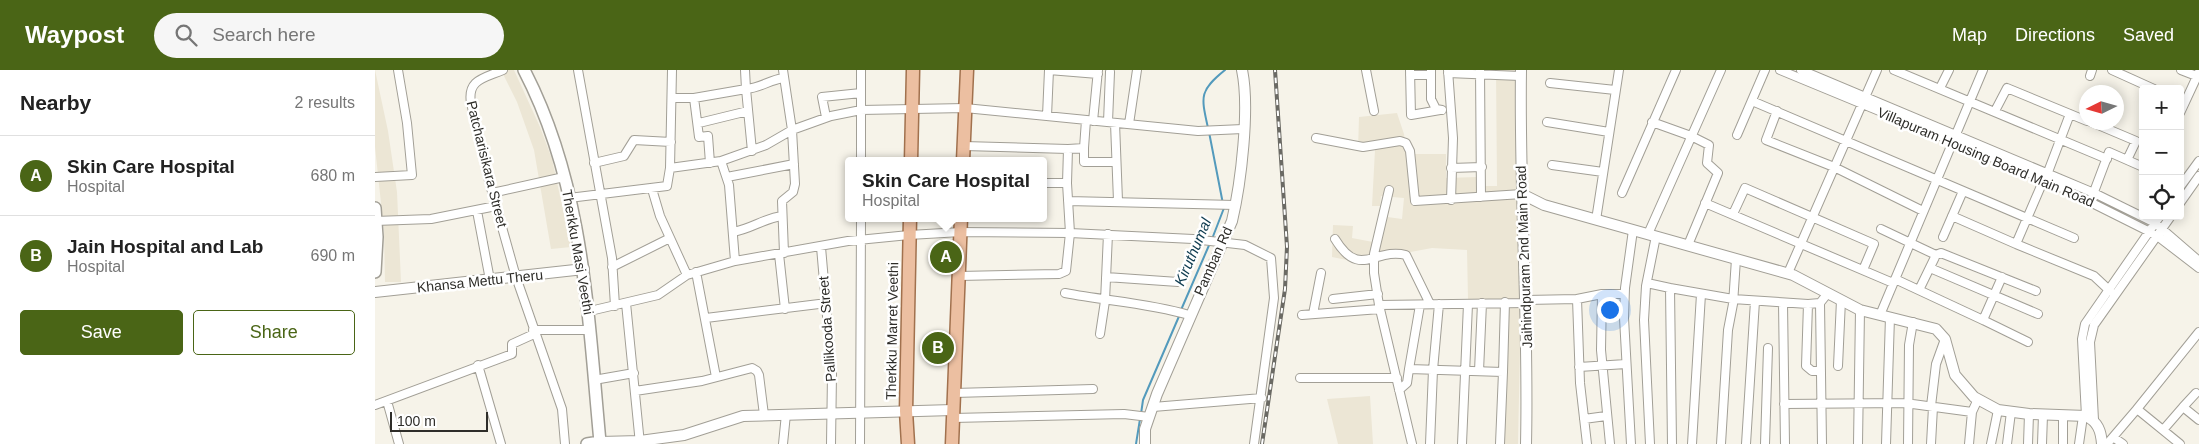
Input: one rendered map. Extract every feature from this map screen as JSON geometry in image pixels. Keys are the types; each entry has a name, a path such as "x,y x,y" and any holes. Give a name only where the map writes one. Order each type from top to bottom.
{"main road":[{"name":"Therkku Masi Veethi","path":"524,70 546,115 564,177 584,269 602,443"},
{"path":"911,157 913,70"},
{"path":"963,157 967,70"},
{"path":"375,208 375,272"},
{"name":"Therkku Marret Veethi","path":"908,444 906,411 910,222"},
{"path":"952,444 961,222"},
{"path":"587,444 602,443"}],"street":[{"path":"375,177 411,175 405,106 398,70"},
{"name":"Patcharisikara Street","path":"503,70 477,81 470,92 492,193 516,277 534,332 543,349 560,402 565,444"},
{"path":"578,70 613,267 615,306"},
{"path":"569,198 599,192 652,189 667,186 671,168 672,70"},
{"path":"745,70 752,151"},
{"path":"861,70 861,157"},
{"path":"1047,116 1049,70 1098,72 1084,148 1084,162 1116,162"},
{"path":"1129,124 1137,70"},
{"name":"Pamban Rd","path":"1145,444 1145,429 1149,413 1187,314 1219,243 1232,205 1243,129 1246,89 1242,70"},
{"path":"1369,70 1373,111"},
{"path":"1596,220 1619,70"},
{"path":"1622,193 1676,70"},
{"path":"1649,444 1644,320 1652,235 1691,136 1721,70"},
{"path":"1737,135 1765,70"},
{"name":"Villapuram Housing Board Main Road","path":"1780,70 1864,100"},
{"name":"Villapuram Housing Board Main Road","path":"1801,70 1864,100 1954,138 2139,212"},
{"path":"1788,273 1877,70"},
{"path":"1894,70 2107,158"},
{"path":"1941,88 1949,70"},
{"path":"1886,444 1887,320 1894,281 1983,70"},
{"path":"2113,70 2145,85"},
{"path":"2181,70 2198,75 2184,105"},
{"path":"1451,200 1452,110 1449,71 1521,73"},
{"path":"1111,72 1112,123 1118,201"},
{"path":"1480,72 1481,197"},
{"path":"1440,110 1434,106 1431,99 1431,73 1410,73 1411,115 1452,110"},
{"name":"Jaihindpuram 2nd Main Road","path":"1521,73 1522,194 1528,377 1526,444"},
{"path":"672,98 693,98 760,87 767,81 783,74 792,130 794,164 794,189 782,201 785,309"},
{"path":"1550,83 1615,90"},
{"path":"1995,111 2007,88 2079,118"},
{"path":"826,118 822,97 861,93"},
{"path":"693,98 699,123 699,138 708,136 710,163"},
{"path":"1752,101 2074,238"},
{"path":"671,168 721,161 752,151 792,130 826,118 861,110 965,108 1203,130 1243,129"},
{"path":"699,123 748,111"},
{"path":"1777,111 1767,140 1834,167 1923,210"},
{"path":"2016,244 2070,114"},
{"path":"1547,122 1609,132"},
{"path":"1652,122 1691,136 1709,145 1707,163 1718,173 1688,245"},
{"path":"2110,130 2135,141 2127,160"},
{"path":"1316,138 1354,146 1400,141 1406,143 1410,151 1415,201 1522,194 1544,205 1788,273 1828,293 1841,308 1911,328 1936,329 1955,375 1975,404 1996,415 2010,419 2085,421 2099,428 2102,444"},
{"path":"594,163 624,156 631,141 634,140 671,142"},
{"path":"964,146 1084,148"},
{"path":"959,276 1064,274 1068,267 1070,233 1067,183 1068,149"},
{"path":"2090,201 2109,152 2139,164"},
{"path":"721,161 727,177 735,260"},
{"path":"2184,182 2199,161"},
{"path":"727,177 794,164"},
{"path":"1553,165 1603,172"},
{"path":"1451,168 1482,167"},
{"name":"Villapuram Housing Board Main Road","path":"2046,175 2090,201 2156,232 2199,261"},
{"path":"2184,197 2199,176"},
{"path":"492,193 564,177"},
{"path":"1047,183 1067,183"},
{"path":"1733,214 1745,188 1874,244 1863,270"},
{"path":"652,189 659,216 687,275"},
{"path":"1389,190 1374,259 1380,307 1412,444"},
{"path":"1943,237 1963,191"},
{"path":"1068,201 1232,205"},
{"path":"1705,203 1863,270 1919,290 2028,342"},
{"path":"375,221 431,219 496,206"},
{"path":"477,211 490,280"},
{"path":"733,232 747,230 775,217 782,216"},
{"path":"1952,216 2094,276 2112,292"},
{"name":"Villapuram Housing Board Main Road","path":"2156,232 2158,220"},
{"path":"2079,444 2085,421 2082,331 2085,324 2167,220"},
{"path":"860,444 861,222"},
{"path":"1881,228 1936,255 1944,254 2035,291"},
{"path":"1631,444 1626,364 1625,288 1633,230"},
{"path":"589,311 658,295 687,275 735,260 861,240 961,232 1070,233 1206,240 1245,245 1271,258 1274,298 1262,398 1254,444"},
{"name":"Villapuram Housing Board Main Road","path":"2156,232 2199,268"},
{"path":"1101,334 1105,301 1108,234"},
{"path":"613,267 670,238"},
{"path":"1335,239 1347,257 1354,259 1374,259 1406,255 1430,304"},
{"name":"Pallikooda Street","path":"821,247 832,374 831,444"},
{"path":"1919,290 1936,255"},
{"path":"1721,444 1728,330 1733,302 1736,259"},
{"path":"1930,268 2039,314"},
{"name":"Khansa Mettu Theru","path":"375,292 584,269"},
{"path":"696,272 716,377"},
{"path":"1313,314 1321,273"},
{"path":"1106,277 1178,282"},
{"path":"1983,320 2002,277"},
{"path":"1647,286 1733,302 1820,307"},
{"path":"1302,315 1430,304 1577,299 1625,288"},
{"path":"1670,290 1672,444"},
{"path":"1065,293 1105,301 1176,310 1187,314"},
{"path":"1821,444 1820,307 1828,293"},
{"path":"1333,300 1378,294"},
{"path":"1602,294 1602,365 1610,444"},
{"path":"1691,444 1701,296"},
{"path":"1577,299 1579,367 1587,444"},
{"path":"1500,444 1505,302"},
{"path":"626,303 640,442"},
{"path":"706,318 827,303"},
{"path":"1479,371 1482,303"},
{"path":"1430,444 1433,370 1439,304"},
{"path":"1462,444 1468,304"},
{"path":"1746,444 1755,304"},
{"path":"1399,390 1407,383 1420,305"},
{"path":"1783,306 1785,444"},
{"path":"1808,307 1806,366 1812,370 1821,371"},
{"path":"1839,366 1841,308"},
{"path":"1858,444 1860,314"},
{"path":"1908,444 1911,328"},
{"path":"375,404 512,354 511,344 534,332 591,330"},
{"path":"2107,444 2199,332"},
{"path":"1931,444 1932,407 1942,346"},
{"path":"1765,444 1768,348"},
{"path":"1579,367 1626,364"},
{"path":"478,366 501,444"},
{"path":"635,391 716,377 748,368 755,369 759,375 763,415"},
{"path":"1409,369 1503,372"},
{"path":"594,380 634,373"},
{"path":"1300,378 1397,378"},
{"path":"954,393 1093,388"},
{"path":"2163,430 2196,393"},
{"path":"602,443 640,442 684,435 743,416 860,411 953,414 1135,414 1262,398"},
{"path":"387,401 399,444"},
{"path":"1784,404 1859,402 1932,407 1975,404"},
{"path":"1969,444 1975,404"},
{"path":"2183,407 2199,420"},
{"path":"2137,409 2181,444"},
{"path":"783,444 786,414"},
{"path":"1991,444 1996,415"},
{"path":"1584,419 1606,416"},
{"path":"2007,444 2010,419"},
{"path":"2028,444 2029,420"},
{"path":"2042,444 2043,421"},
{"path":"2063,421 2063,444"},
{"path":"2113,437 2123,444"}],"shaded area":[{"path":"375,70 388,131 397,192 401,282 385,282 384,231 375,147"},
{"path":"501,70 514,70 540,127 552,159 571,247 551,249 534,150 517,102"},
{"path":"1496,70 1516,70 1520,348 1518,444 1501,444 1504,299 1468,299 1467,250 1432,248 1357,262 1332,257 1333,225 1353,226 1352,238 1373,242 1380,216 1402,219 1404,198 1381,196 1380,206 1372,206 1375,150 1358,150 1359,117 1397,113 1404,134 1407,154 1446,154 1446,178 1477,177 1478,186 1497,186"},
{"path":"1370,396 1373,444 1338,444 1327,399"}],"waterway":[{"name":"Kiruthumal","path":"1208,128 1203,101 1204,95 1210,83 1225,70"},
{"name":"Kiruthumal","path":"1209,132 1223,204"},
{"name":"Kiruthumal","path":"1212,239 1224,208"},
{"name":"Kiruthumal","path":"1181,310 1210,243"},
{"name":"Kiruthumal","path":"1141,414 1143,400 1180,314"},
{"name":"Kiruthumal","path":"1136,444 1140,419"}],"railway":[{"path":"1262,444 1285,289 1287,247 1275,70"}],"place":[{"name":"Skin Care Hospital","path":"946,257"},
{"name":"Jain Hospital and Lab","path":"938,348"}]}
